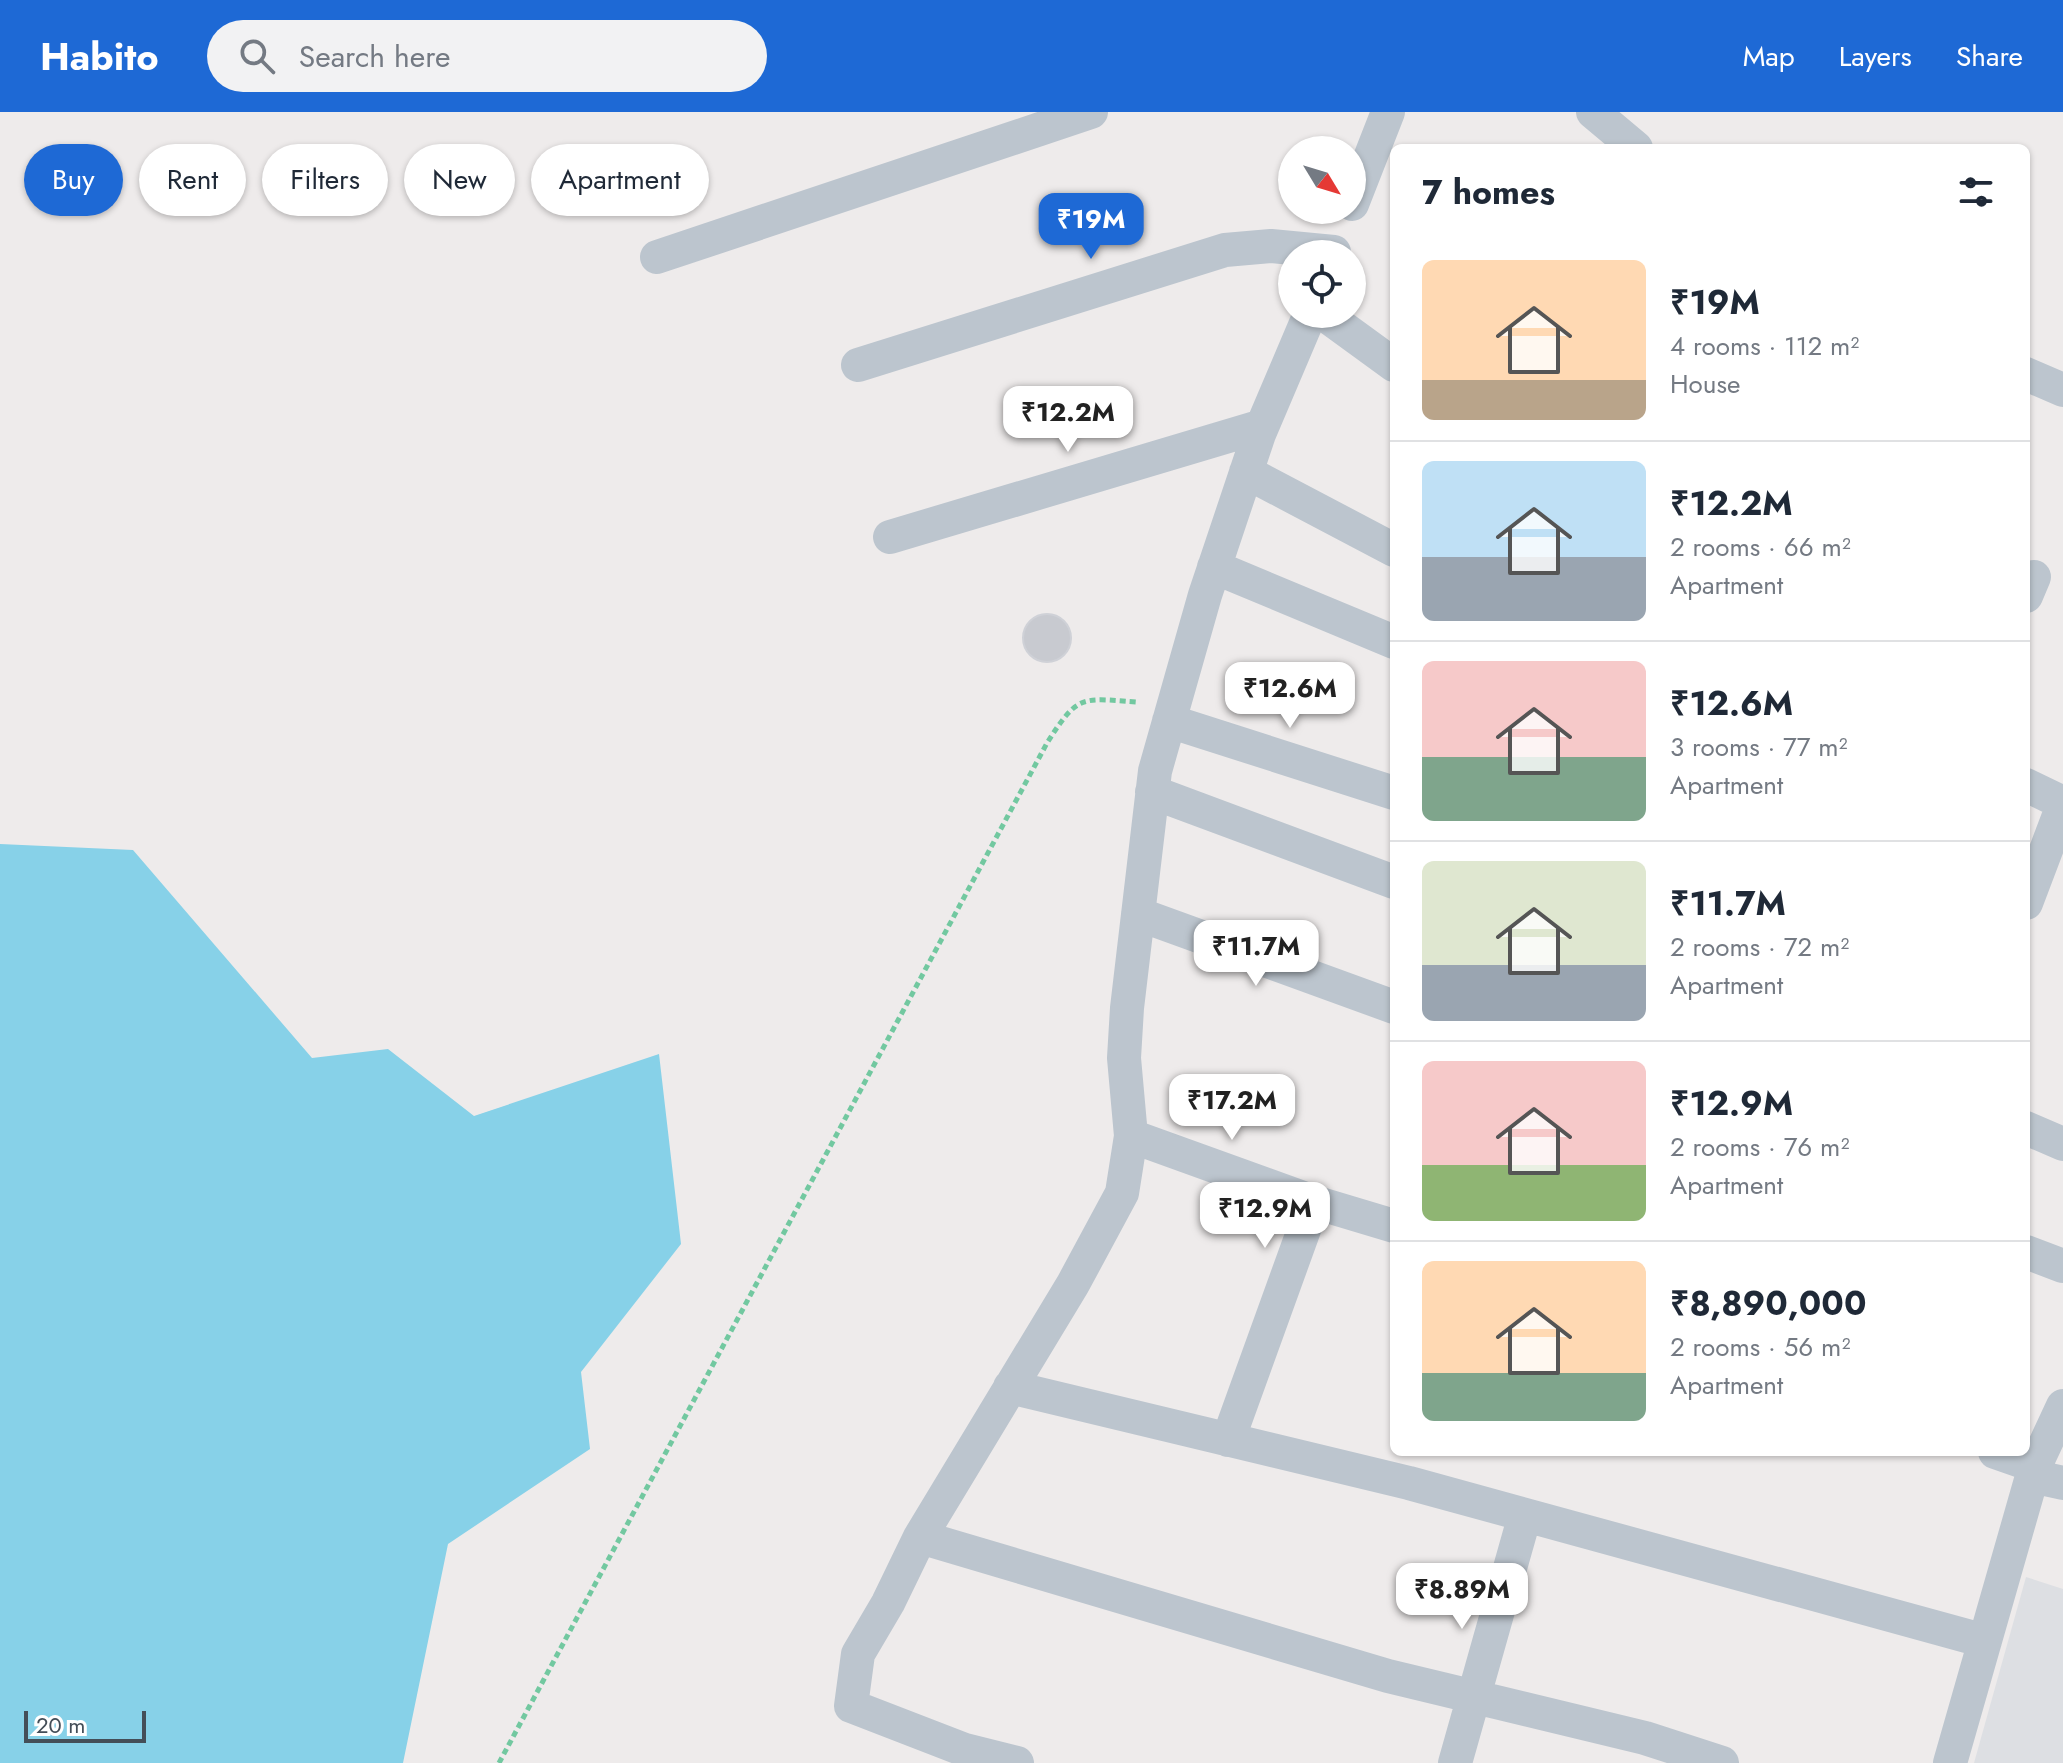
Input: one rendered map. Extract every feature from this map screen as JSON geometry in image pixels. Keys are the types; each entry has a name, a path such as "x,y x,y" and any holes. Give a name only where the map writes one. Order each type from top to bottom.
{"street":[{"path":"657,257 1091,112"},
{"path":"1593,112 1631,144"},
{"path":"1366,172 1386,125"},
{"path":"858,365 1225,250 1278,247"},
{"path":"1017,1763 965,1750 851,1706 858,1654 888,1603 920,1537 1073,1284 1122,1193 1131,1136 1124,1058 1155,771 1214,567 1262,426 1304,328"},
{"path":"1343,328 1390,362"},
{"path":"2030,376 2063,390"},
{"path":"890,537 1262,426"},
{"path":"1246,472 1390,548"},
{"path":"1214,567 1390,640"},
{"path":"1171,713 1390,792"},
{"path":"2030,787 2063,804 2030,892"},
{"path":"1152,792 1390,881"},
{"path":"1138,914 1390,1006"},
{"path":"2030,1130 2063,1144"},
{"path":"1131,1136 1314,1202 1390,1225"},
{"path":"1228,1440 1314,1202"},
{"path":"2030,1254 2063,1266"},
{"path":"1010,1387 1409,1483 1985,1641"},
{"path":"1950,1763 1985,1641 2043,1475 2063,1406"},
{"path":"2003,1456 2043,1475"},
{"path":"1455,1763 1525,1515"},
{"path":"920,1537 1388,1676 1645,1738 1722,1763"}],"path":[{"path":"499,1763 1067,711 1094,699 1171,713"}],"shaded area":[{"path":"2026,1577 2063,1589 2063,1763 1974,1763"}],"water":[{"path":"0,844 133,850 312,1058 388,1049 474,1116 659,1054 681,1244 581,1372 590,1449 448,1544 403,1763 0,1763"}],"building":[{"path":"1047,614 1064,621 1071,638 1064,655 1047,662 1030,655 1023,638 1030,621"}]}
